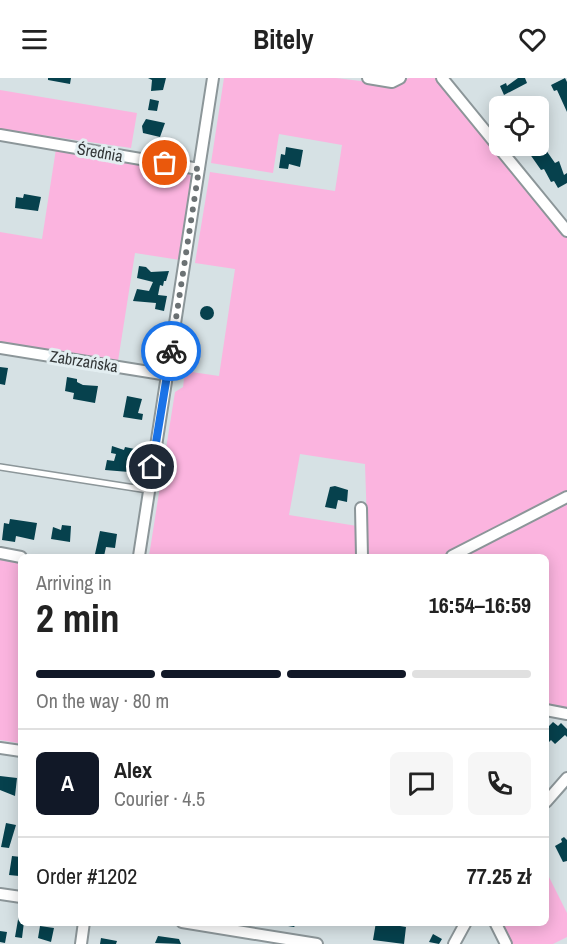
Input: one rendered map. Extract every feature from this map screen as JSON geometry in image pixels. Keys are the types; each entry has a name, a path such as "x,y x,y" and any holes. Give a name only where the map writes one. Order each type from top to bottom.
{"street":[{"path":"139,554 213,78"},
{"path":"368,78 396,80"},
{"path":"442,78 567,231"},
{"name":"Średnia","path":"0,135 199,169"},
{"name":"Zabrzańska","path":"0,348 168,375"},
{"path":"456,554 567,497"},
{"path":"361,508 362,554"},
{"path":"0,553 18,556"},
{"path":"549,711 567,714"},
{"path":"0,748 18,751"},
{"path":"549,798 567,777"},
{"path":"0,894 18,897"},
{"path":"81,944 83,926"},
{"path":"207,926 317,944"},
{"path":"454,944 464,926"},
{"path":"497,926 506,944"}],"lane":[{"path":"0,467 148,490"}],"shaded area":[{"path":"224,78 336,78 393,85 409,78 438,78 489,140 489,156 502,156 567,235 567,493 445,554 368,554 365,464 300,454 289,515 357,526 358,554 149,554 175,392 183,387 185,371 219,376 235,269 195,263 210,172 335,191 342,145 279,134 273,173 211,163"},
{"path":"0,90 137,113 131,148 0,129"},
{"path":"56,149 185,169 191,177 180,260 135,253 118,361 0,342 0,232 42,239"},
{"path":"567,502 567,709 549,706 549,554 463,554"},
{"path":"0,556 18,559 18,743 0,740"},
{"path":"549,877 567,913 567,937 553,944 510,944 501,926 549,926"}],"building":[{"path":"48,78 71,78 70,84 48,80"},
{"path":"148,78 166,78 163,90 151,91 152,80"},
{"path":"518,78 525,78 527,83 504,95 500,86 506,83 507,86"},
{"path":"565,78 567,112 557,90 554,91 551,85"},
{"path":"150,99 159,101 157,111 148,110"},
{"path":"146,119 165,123 160,137 143,133 142,126"},
{"path":"286,147 303,150 300,167 289,164 288,169 279,168 281,154 285,155"},
{"path":"549,154 555,163 559,161 564,175 567,173 567,183 558,188 554,181 551,182 544,169 541,170 531,156"},
{"path":"24,194 41,197 38,211 15,208 16,197 23,198"},
{"path":"139,266 146,267 151,272 169,271 163,286 160,285 158,295 167,296 164,311 155,309 156,303 133,301 137,289 149,291 153,282 137,278"},
{"path":"204,306 210,306 214,313 210,320 204,320 200,316 200,310"},
{"path":"0,367 8,368 5,385 0,384"},
{"path":"67,377 77,379 77,382 83,385 98,386 95,403 73,399 74,393 65,391"},
{"path":"127,396 142,399 138,413 143,414 142,420 123,417"},
{"path":"112,446 124,450 125,447 135,449 133,459 128,458 129,472 105,470 107,460 114,461 116,454 111,453"},
{"path":"335,486 348,490 347,502 338,500 336,509 325,507 330,487"},
{"path":"10,519 37,523 34,540 16,536 15,542 2,540 4,523 9,524"},
{"path":"62,525 71,526 70,542 51,539 53,527 61,530"},
{"path":"100,531 117,534 115,548 106,547 104,554 95,554"},
{"path":"553,722 558,726 561,723 567,729 567,737 565,735 555,744 551,740 549,742 549,726"},
{"path":"0,776 17,778 15,796 0,790"},
{"path":"6,823 16,825 9,848 1,847"},
{"path":"564,837 567,840 567,861 563,862 555,846 562,842 561,839"},
{"path":"12,856 18,857 18,876 9,875"},
{"path":"18,920 18,926 24,926 22,938 15,937"},
{"path":"40,926 54,928 51,942 38,938"},
{"path":"375,926 406,927 404,944 373,940"},
{"path":"0,931 7,932 5,943 0,942"},
{"path":"433,934 442,939 439,944 429,942"},
{"path":"158,936 179,939 181,944 155,943"},
{"path":"101,938 117,941 116,944 100,944"}],"way so far":[{"path":"165,163 199,169 171,351"}],"route":[{"path":"152,467 171,351"}]}
